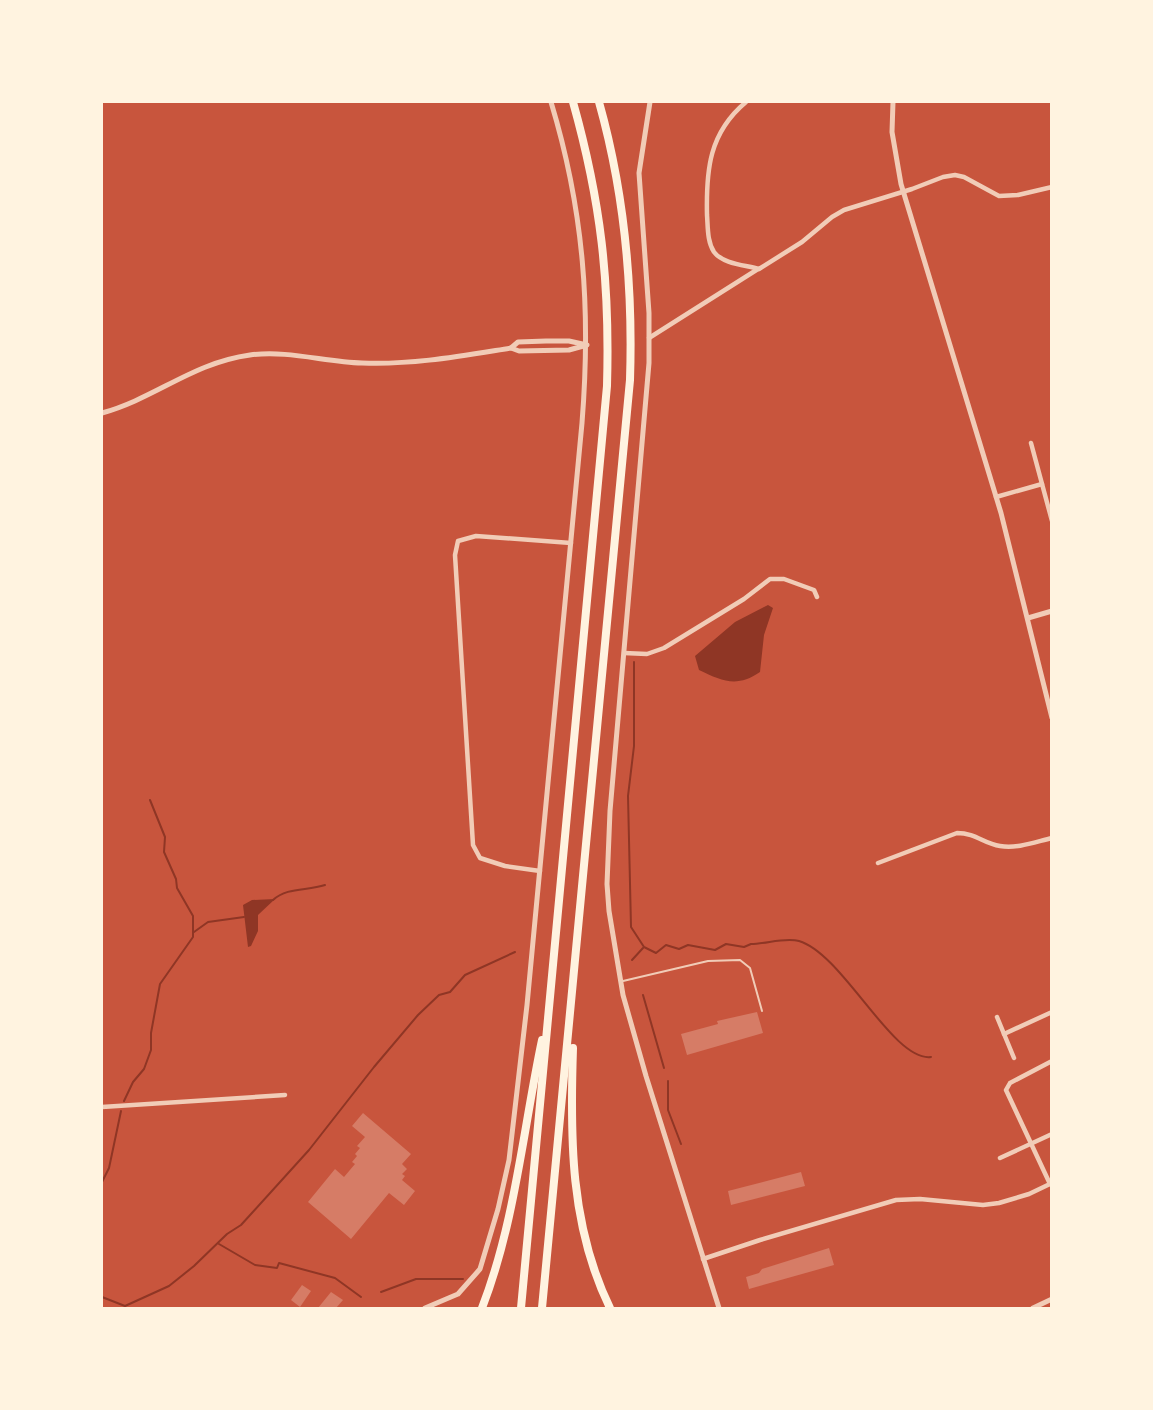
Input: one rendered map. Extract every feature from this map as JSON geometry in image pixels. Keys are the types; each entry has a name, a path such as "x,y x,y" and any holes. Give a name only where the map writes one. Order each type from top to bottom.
{"highway":[{"path":"520,1308 604,430 608,345 606,279 599,215 573,102"},
{"path":"542,1308 630,380 627,263 619,201 599,102"},
{"path":"575,976 570,1122 573,1169 583,1238 610,1308"},
{"path":"482,1308 497,1266 508,1219 550,1003"}],"street":[{"path":"425,1308 448,1301 473,1279 487,1251 498,1209 516,1110 587,345 586,290 580,229 569,169 551,102"},
{"path":"650,102 639,173 647,267 647,400 608,840 609,911 620,982 646,1076 719,1308"},
{"path":"746,102 724,126 712,151 707,179 708,225 710,244 718,256 759,269"},
{"path":"893,102 892,132 904,191 996,497 1052,718"},
{"path":"649,338 796,246 844,210 951,175 964,177 999,196 1018,195 1052,187"},
{"path":"102,413 139,399 205,366 253,354 283,354 343,362 392,363 452,358 512,348 518,342 569,341 587,345"},
{"path":"1031,443 1052,521"},
{"path":"996,497 1042,484"},
{"path":"540,871 505,866 480,858 473,845 455,555 458,541 476,536 570,543"},
{"path":"624,653 647,654 664,648 744,599 770,579 790,581 814,590 817,597"},
{"path":"1028,618 1052,611"},
{"path":"878,863 957,833 971,833 998,846 1013,847 1052,838"},
{"path":"1004,1034 1052,1012"},
{"path":"997,1017 1014,1058"},
{"path":"703,1259 896,1200 920,1199 983,1205 1029,1194 1051,1184 1006,1090 1010,1083 1052,1061"},
{"path":"102,1107 285,1096"},
{"path":"1000,1158 1052,1134"},
{"path":"1032,1308 1052,1299"}],"lane":[{"path":"620,982 708,961 740,960 750,968 762,1011"}],"shaded area":[{"path":"768,605 773,608 764,635 760,672 744,680 730,681 699,670 695,656 735,622"},
{"path":"275,899 258,915 258,931 248,947 243,905 252,900"}],"building":[{"path":"757,1012 763,1033 687,1055 681,1034 718,1024 717,1021"},
{"path":"363,1113 411,1154 402,1164 407,1169 402,1174 405,1176 402,1180 415,1191 404,1205 389,1193 351,1239 308,1202 335,1169 344,1177 355,1164 352,1162 360,1148 357,1146 365,1137 352,1126"},
{"path":"801,1172 805,1186 731,1205 728,1191"},
{"path":"829,1248 834,1265 749,1289 746,1277 759,1273 762,1269"},
{"path":"302,1285 311,1291 300,1307 291,1300"},
{"path":"331,1292 343,1300 336,1308 318,1308"}],"waterway":[{"path":"634,662 634,746 628,796 631,927 644,947 656,953 666,945 679,949 688,945 715,950 726,944 744,947 782,940 799,941 816,950 833,965 901,1043 916,1054 931,1057"},
{"path":"124,1101 133,1082 144,1069 151,1050 151,1033 160,984 193,937 193,916 177,888 176,879 164,852 165,837 150,800"},
{"path":"273,900 291,891 325,885"},
{"path":"194,932 208,922 244,917"},
{"path":"632,960 643,948"},
{"path":"102,1297 125,1306 169,1286 194,1266 227,1234 241,1225 309,1150 418,1015 439,995 450,992 465,975 515,952"},
{"path":"643,995 664,1068"},
{"path":"668,1081 668,1110 681,1144"},
{"path":"102,1182 109,1168 121,1111"},
{"path":"219,1244 255,1265 277,1268 279,1263 335,1278 361,1297"},
{"path":"381,1292 416,1279 463,1279"}]}
